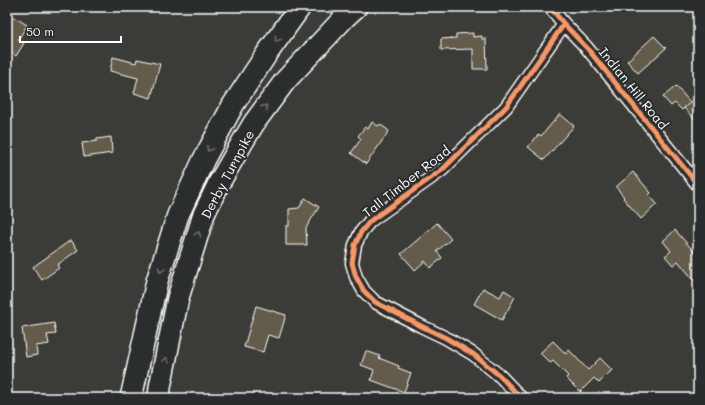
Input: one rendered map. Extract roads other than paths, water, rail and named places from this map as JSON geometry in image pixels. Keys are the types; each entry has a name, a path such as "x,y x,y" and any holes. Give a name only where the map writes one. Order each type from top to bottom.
{"highway":[{"name":"Derby Turnpike","path":"131,398 157,281 178,215 204,159 233,105 300,7"},
{"name":"Derby Turnpike","path":"159,398 178,298 204,214 219,183 251,128 285,81 356,7"}],"street":[{"name":"Indian Hill Road","path":"550,7 587,48 698,185"},
{"name":"Tall Timber Road","path":"521,398 500,376 473,354 446,338 375,302 364,291 356,277 352,263 355,245 361,232 370,221 442,170 506,107 564,24"}]}
